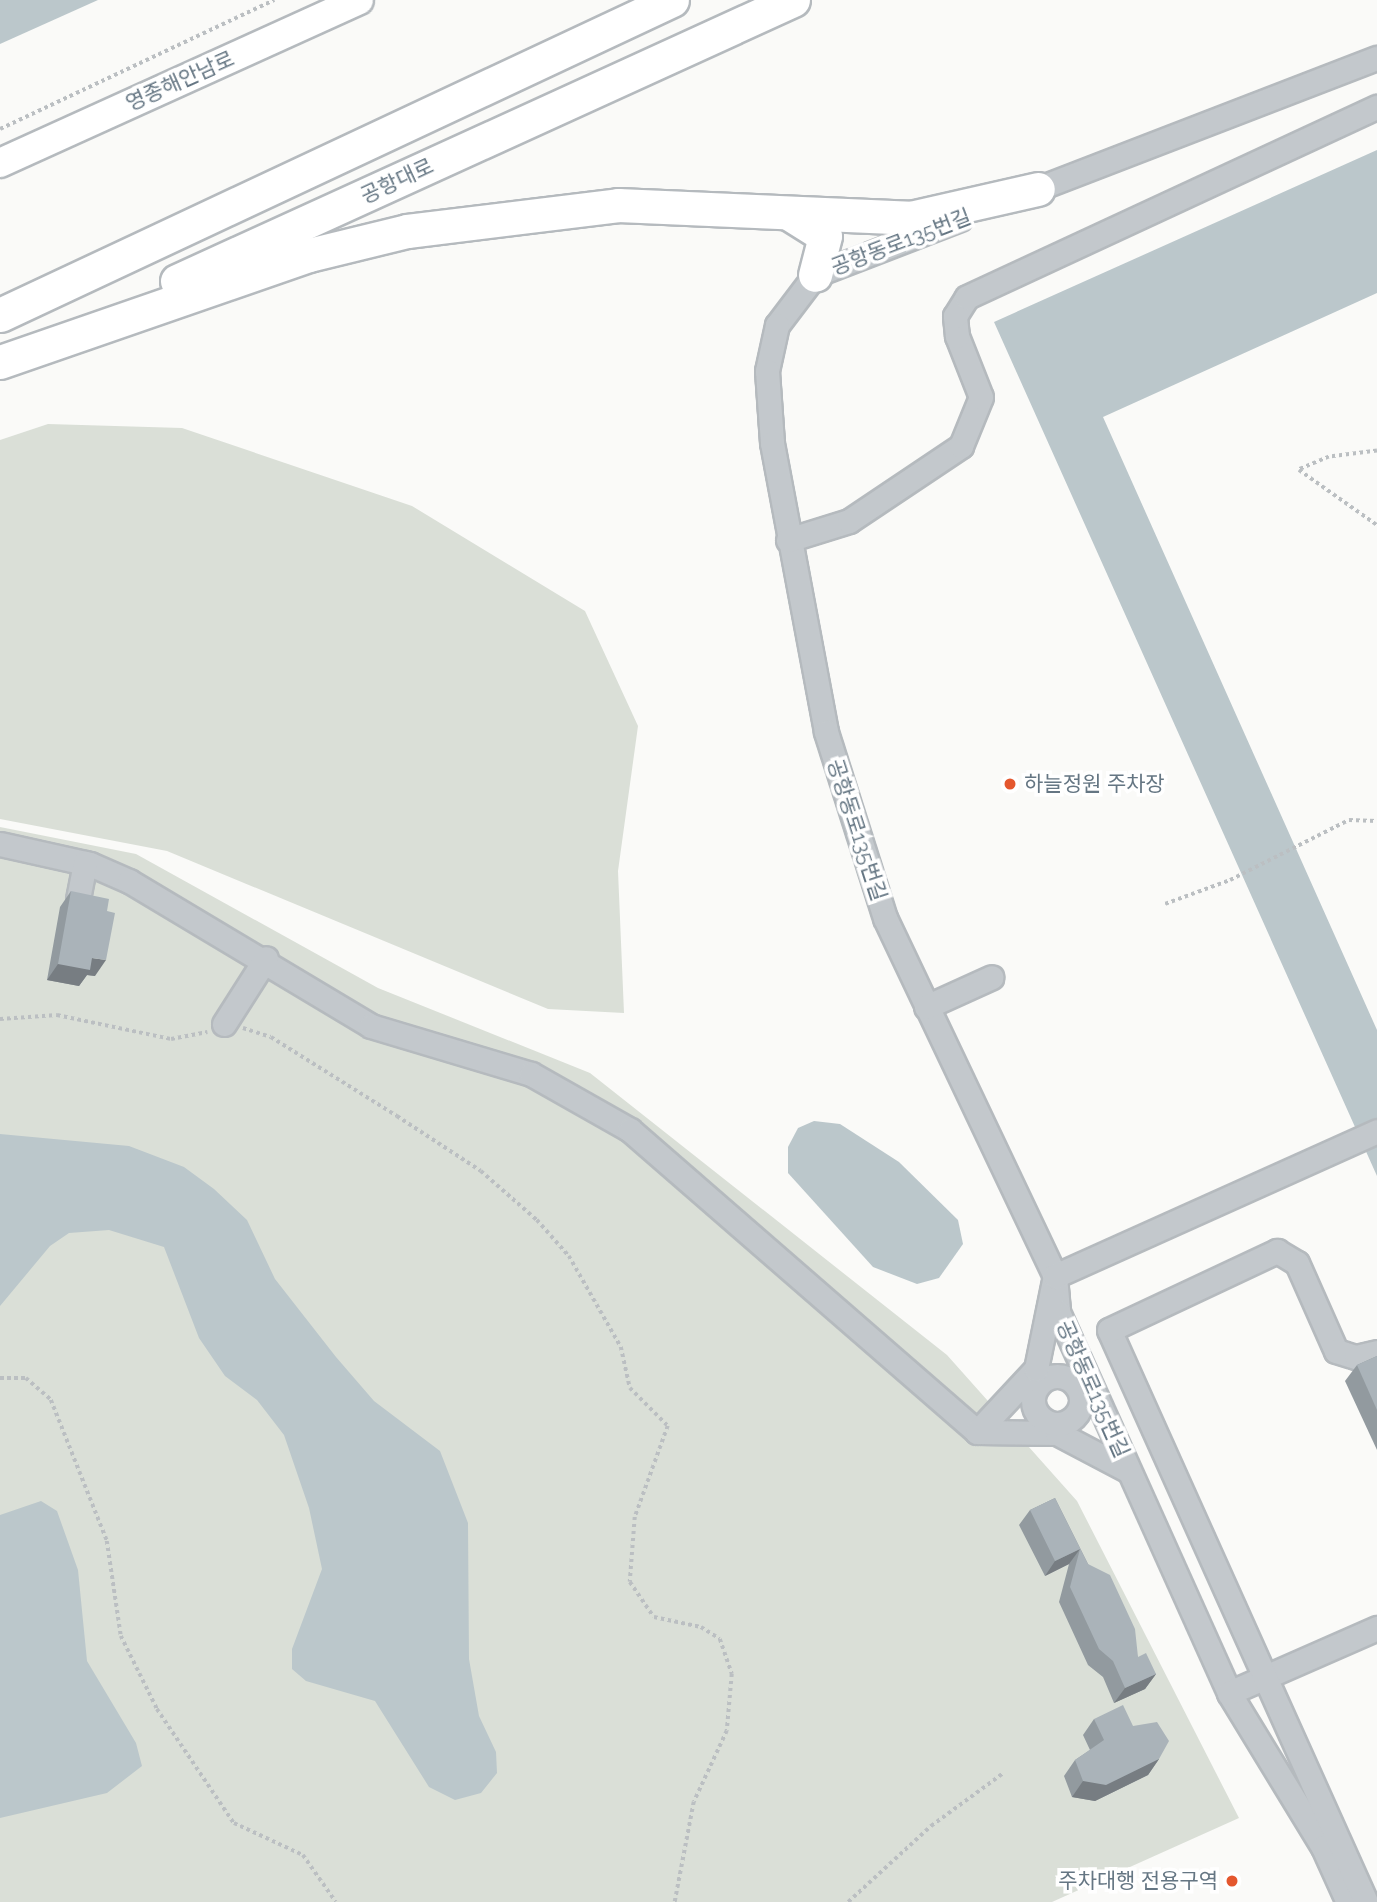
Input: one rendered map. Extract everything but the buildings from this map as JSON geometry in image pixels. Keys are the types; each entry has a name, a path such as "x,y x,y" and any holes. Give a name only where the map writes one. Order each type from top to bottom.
{"highway":[{"path":"0,315 672,0"},
{"name":"공항대로","path":"0,362 793,0"},
{"path":"0,362 309,255 407,231 604,206 910,218 1038,189"},
{"path":"788,214 825,236 815,275"}],"main road":[{"name":"영종해안남로","path":"0,163 359,0"}],"street":[{"name":"공항동로135번길","path":"1348,1902 1323,1847 1229,1693 1129,1471 1084,1386 1058,1312 1055,1276 885,918 851,820 788,540 767,371 776,325 815,275 1377,58"},
{"path":"788,540 849,521 961,446 981,397 957,336 955,316 967,297 1377,107"},
{"path":"0,844 85,863 267,958 371,1026 531,1074 630,1129 977,1432 1058,1429 1078,1412 1084,1386 1059,1376 1034,1382 977,1432"},
{"path":"78,899 85,863"},
{"path":"224,1024 267,958"},
{"path":"926,1007 992,977"},
{"path":"1129,1471 1044,1420 1034,1408 1034,1382 1055,1276 1377,1130"},
{"path":"1366,1902 1109,1330 1277,1251 1297,1262 1336,1351 1356,1357 1377,1352"},
{"path":"1229,1693 1377,1628"}],"path":[{"path":"0,129 274,0"},
{"path":"1377,451 1329,457 1299,470 1377,525"},
{"path":"1166,904 1230,880 1320,837 1349,820 1377,821"},
{"path":"0,1019 57,1015 172,1039 224,1024 271,1037 481,1171 537,1220 569,1256 621,1347 630,1388 662,1414 667,1441 635,1517 630,1582 654,1617 701,1627 720,1639 732,1674 727,1731 694,1802 674,1902"},
{"path":"0,1378 26,1378 51,1400 107,1541 115,1613 131,1662 172,1732 233,1823 303,1855 336,1902"},
{"path":"848,1902 931,1826 1002,1774"}],"shaded area":[{"path":"0,0 98,0 0,44"},
{"path":"1377,150 1377,293 1103,417 1377,1030 1377,1176 994,322"},
{"path":"48,424 182,428 412,506 585,611 638,726 618,871 624,1013 548,1009 167,851 0,819 0,440"},
{"path":"0,827 136,854 378,988 590,1073 947,1355 1077,1501 1239,1818 1052,1902 0,1902"},
{"path":"814,1121 840,1124 899,1162 958,1220 963,1244 939,1278 917,1284 873,1267 788,1173 788,1147 798,1128"},
{"path":"0,1134 129,1146 184,1167 214,1189 247,1220 275,1279 374,1401 440,1451 468,1523 469,1659 479,1716 496,1752 497,1773 481,1793 455,1800 429,1787 375,1701 306,1681 292,1669 292,1649 322,1569 309,1508 284,1435 257,1400 225,1376 199,1338 164,1247 109,1230 69,1233 50,1246 0,1306"},
{"path":"41,1501 57,1511 78,1570 87,1661 136,1743 142,1766 107,1793 0,1818 0,1515"}],"place":[{"name":"하늘정원 주차장","path":"1010,784"},
{"name":"주차대행 전용구역","path":"1232,1881"}]}
